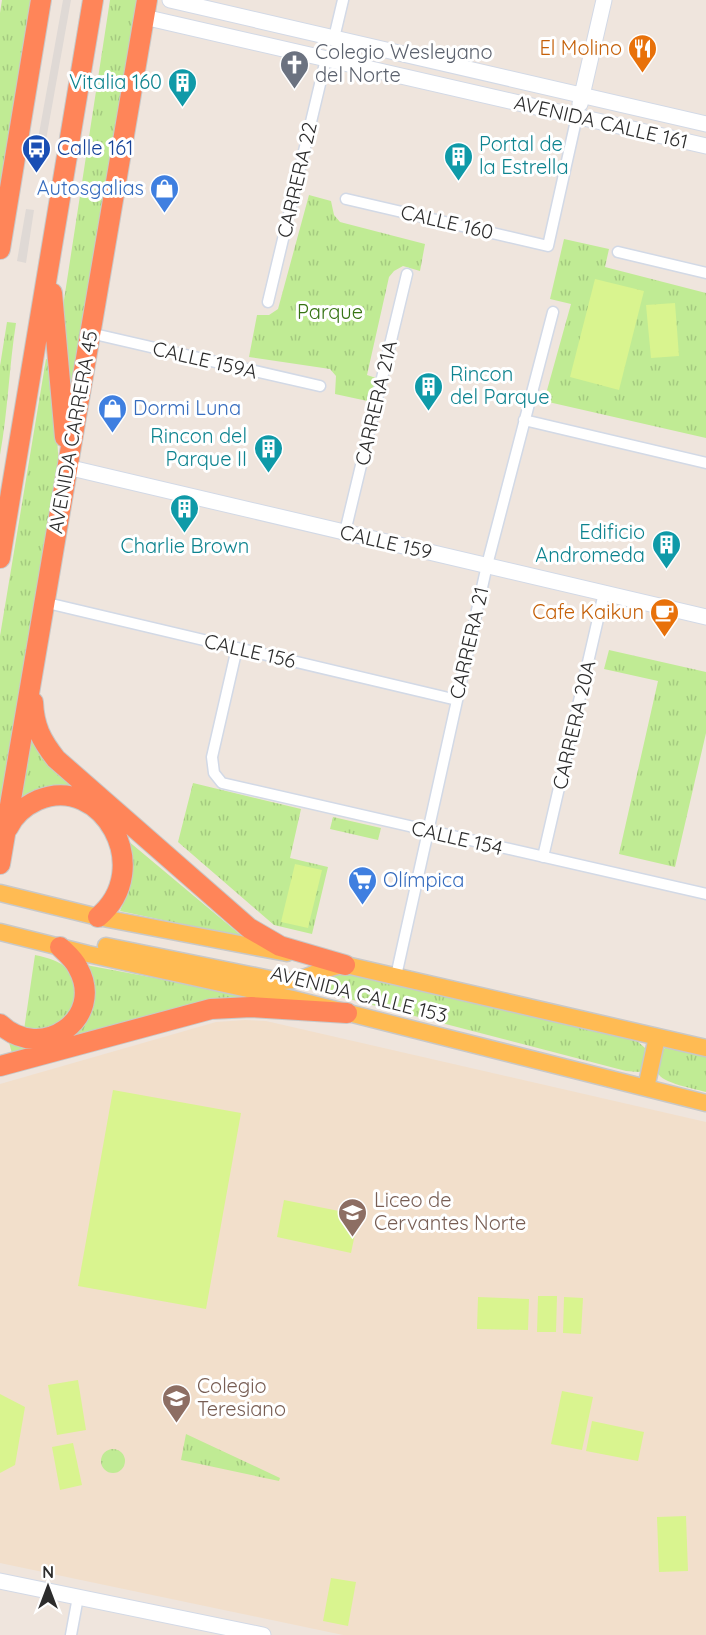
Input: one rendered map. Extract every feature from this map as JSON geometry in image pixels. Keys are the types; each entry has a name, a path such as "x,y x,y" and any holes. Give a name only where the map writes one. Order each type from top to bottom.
{"highway":[{"path":"0,249 41,0"},
{"path":"0,558 93,0"},
{"name":"AVENIDA CARRERA 45","path":"0,864 146,8"},
{"path":"50,256 67,467"},
{"path":"32,668 34,719 38,734 56,759 249,928 280,946 345,965"},
{"path":"5,835 11,822 20,811 44,798 57,796 82,800 108,820 118,837 123,856 121,886 114,902 98,917"},
{"path":"0,1024 12,1034 38,1040 53,1037 67,1029 78,1018 83,1003 82,975 72,959 60,947"},
{"path":"0,1066 211,1010 251,1007 347,1013"}],"main road":[{"name":"AVENIDA CALLE 161","path":"170,0 706,124"},
{"path":"577,116 604,0"},
{"name":"AVENIDA CALLE 161","path":"146,8 326,58 706,146"},
{"name":"CALLE 159","path":"67,467 706,617"},
{"name":"AVENIDA CALLE 153","path":"0,893 98,917 259,947 396,976 706,1048"},
{"name":"AVENIDA CALLE 153","path":"0,921 105,946 347,1013 706,1103"},
{"name":"AVENIDA CALLE 153","path":"0,932 60,947 202,972 290,982 307,978 329,967 345,965"},
{"path":"646,1088 657,1037"},
{"path":"0,1581 263,1635"}],"street":[{"path":"334,38 343,0"},
{"name":"CARRERA 22","path":"268,302 326,58"},
{"name":"CALLE 160","path":"346,199 548,246 577,116"},
{"path":"618,252 706,273"},
{"name":"CARRERA 21A","path":"345,532 406,274"},
{"name":"CARRERA 21","path":"396,976 487,566 553,312"},
{"name":"CALLE 159A","path":"90,333 320,386"},
{"path":"524,420 706,463"},
{"name":"CARRERA 20A","path":"543,857 604,593"},
{"name":"CALLE 156","path":"44,602 457,699"},
{"name":"CALLE 154","path":"237,648 212,757 214,773 222,783 706,894"},
{"path":"71,1635 78,1597"}],"shaded area":[{"path":"63,0 71,0 46,140 38,139"},
{"path":"26,209 34,210 26,263 17,261"},
{"name":"Liceo de Cervantes Norte","path":"266,1021 706,1122 706,1635 343,1635 0,1563 0,1084 216,1022"}],"green space":[{"path":"2,0 34,0 0,207 0,13"},
{"path":"110,0 140,0 69,413 62,313"},
{"name":"Parque","path":"309,195 331,201 334,215 340,222 425,244 420,271 403,266 389,277 367,375 376,378 372,402 335,394 336,376 330,369 249,357 257,315 269,315 278,309"},
{"path":"564,239 609,249 605,267 706,293 706,438 544,401 571,304 550,299"},
{"path":"595,279 644,291 619,390 570,377"},
{"path":"675,303 679,356 651,358 646,305"},
{"path":"7,322 16,323 0,455 0,366"},
{"path":"46,359 52,361 59,468 0,820 0,636"},
{"path":"609,650 706,672 706,733 675,867 619,854 658,681 604,669"},
{"path":"31,734 85,793 64,787 49,786 35,791 18,805"},
{"path":"193,783 301,809 290,858 328,867 312,934 274,925 178,842"},
{"path":"333,817 381,828 378,840 330,829"},
{"path":"121,835 243,937 120,911 130,886 131,857"},
{"path":"295,864 322,870 308,928 281,922"},
{"path":"35,955 49,958 68,970 74,978 76,996 70,1013 56,1026 44,1030 24,1030"},
{"path":"86,965 256,997 13,1057 8,1039 67,1039 76,1033 83,1024"},
{"path":"337,972 636,1040 645,1048 643,1070 626,1071 307,988"},
{"path":"670,1046 706,1055 706,1092 672,1083 661,1077 657,1070 660,1054 663,1049"},
{"path":"113,1090 241,1113 206,1309 78,1286"},
{"path":"284,1200 359,1215 351,1253 277,1237"},
{"path":"538,1296 557,1296 556,1332 537,1332"},
{"path":"478,1297 529,1299 528,1330 477,1329"},
{"path":"564,1297 583,1298 581,1334 563,1333"},
{"path":"78,1380 86,1430 57,1435 48,1385"},
{"path":"562,1391 593,1397 582,1450 551,1444"},
{"path":"0,1394 25,1407 15,1465 0,1473"},
{"path":"592,1421 644,1432 638,1461 586,1451"},
{"path":"186,1434 280,1478 279,1481 181,1460"},
{"path":"73,1443 82,1485 60,1490 52,1447"},
{"path":"113,1449 122,1452 125,1461 122,1470 113,1473 104,1470 101,1461 104,1452"},
{"path":"686,1516 688,1571 659,1572 657,1517"},
{"path":"331,1578 356,1582 348,1626 323,1621"}],"place":[{"name":"El Molino","path":"643,74"},
{"name":"Colegio Wesleyano del Norte","path":"294,90"},
{"name":"Vitalia 160","path":"183,108"},
{"name":"Calle 161","path":"36,174"},
{"name":"Portal de la Estrella","path":"458,182"},
{"name":"Autosgalias","path":"165,214"},
{"name":"Rincon del Parque","path":"429,412"},
{"name":"Dormi Luna","path":"112,434"},
{"name":"Rincon del Parque II","path":"268,474"},
{"name":"Charlie Brown","path":"185,534"},
{"name":"Edificio Andromeda","path":"666,570"},
{"name":"Cafe Kaikun","path":"665,638"},
{"name":"Olímpica","path":"362,906"},
{"name":"Liceo de Cervantes Norte","path":"353,1238"},
{"name":"Colegio Teresiano","path":"176,1424"}]}
